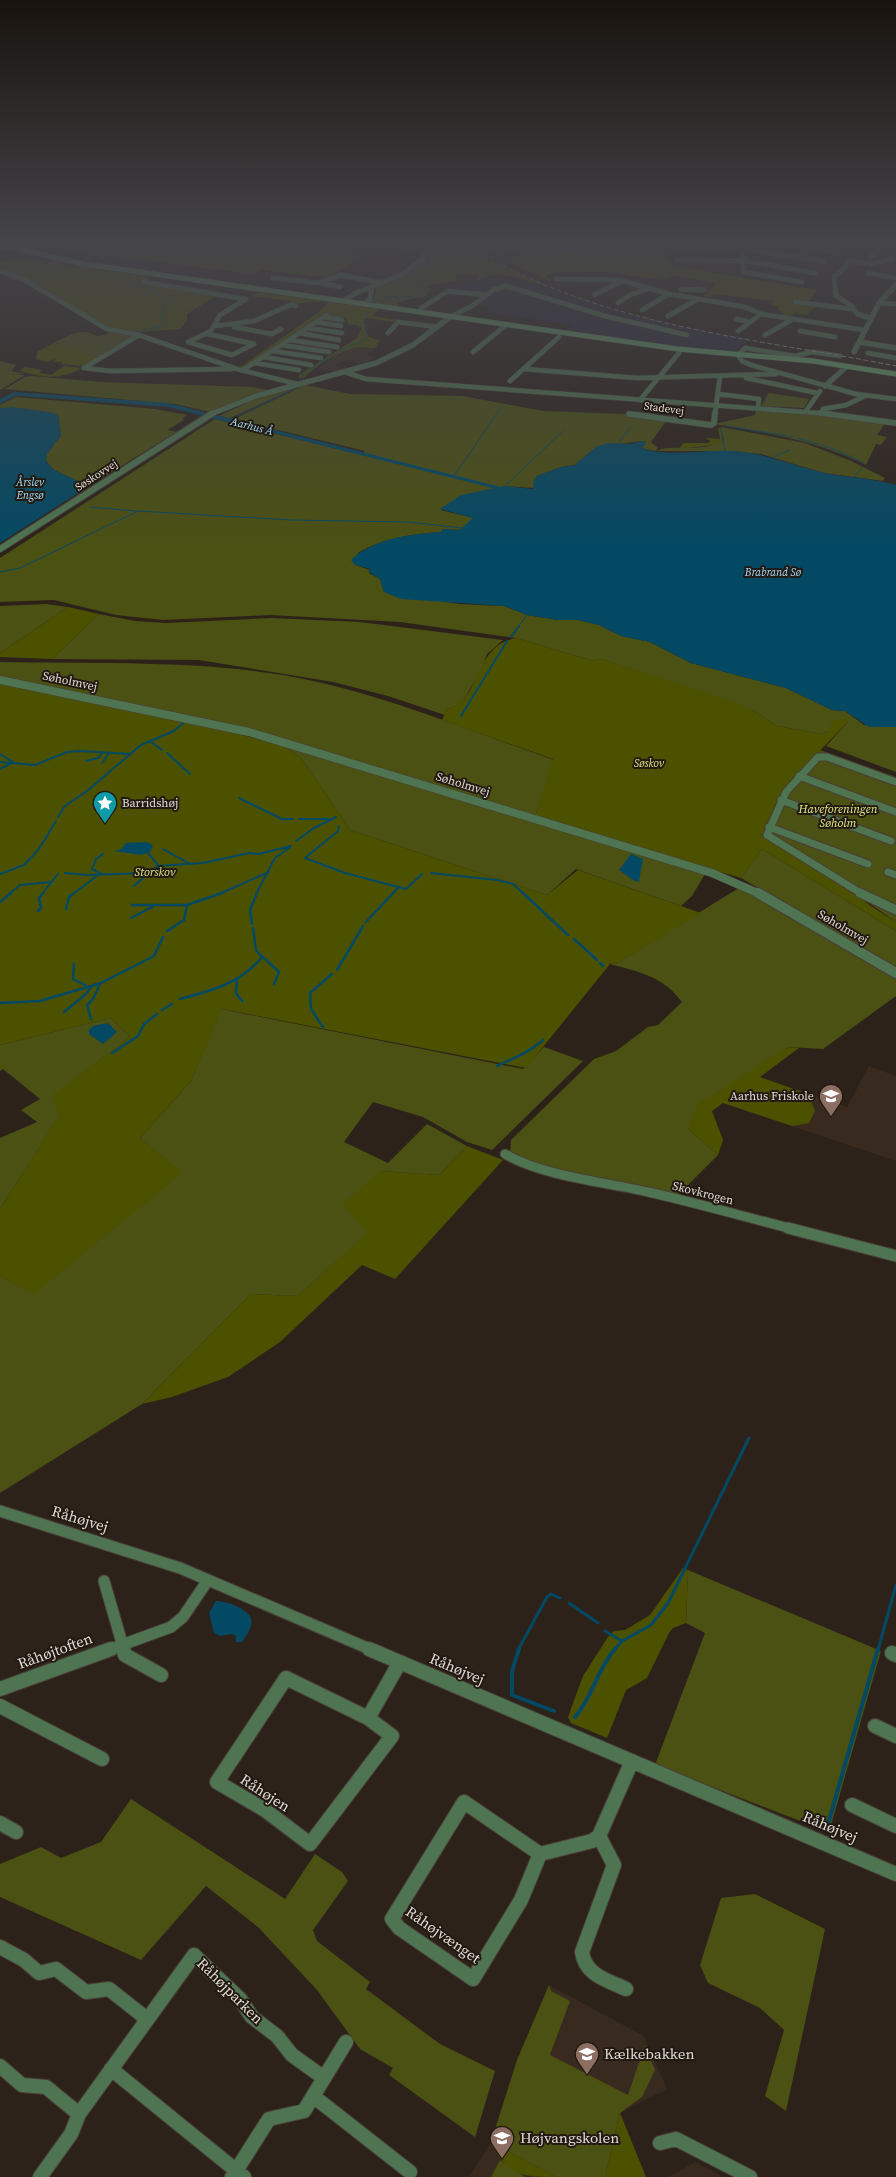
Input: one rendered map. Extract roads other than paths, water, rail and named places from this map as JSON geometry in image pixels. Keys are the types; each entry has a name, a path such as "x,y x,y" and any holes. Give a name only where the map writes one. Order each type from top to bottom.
{"main road":[{"path":"648,346 819,362 896,374"}],"street":[{"path":"121,346 84,368 122,371 237,369"},
{"path":"170,346 237,369 298,384"},
{"path":"174,347 178,346"},
{"path":"200,346 232,355 251,346"},
{"path":"243,370 280,346"},
{"path":"285,346 329,352"},
{"path":"328,346 337,347"},
{"name":"Søskovvej","path":"0,548 214,412 256,396 345,372 394,355 411,346"},
{"path":"473,352 481,346"},
{"path":"510,381 550,346"},
{"path":"854,352 857,346"},
{"path":"878,346 868,352 896,358"},
{"path":"882,346 896,348"},
{"path":"840,356 812,352 795,356 745,348 738,355 747,364 778,373 865,396 896,399"},
{"path":"273,351 321,358"},
{"path":"639,401 657,378 676,359 679,353"},
{"path":"264,357 311,365"},
{"path":"255,363 299,370"},
{"path":"807,409 817,394 848,363"},
{"path":"524,369 605,376 657,378 745,376 778,373"},
{"path":"345,372 366,379 471,385 639,401 758,408 822,409 856,402 865,396"},
{"path":"717,405 720,376"},
{"path":"745,376 747,380 817,394"},
{"path":"718,394 759,399 758,408"},
{"name":"Stadevej","path":"639,401 629,414 711,425 714,423 717,405"},
{"path":"807,409 896,423"},
{"name":"Søholmvej","path":"0,680 277,740 727,878 748,887 896,973"},
{"path":"896,782 822,756 799,776 781,800 767,835 873,901 896,910"},
{"path":"799,776 896,812"},
{"path":"781,800 890,841"},
{"path":"769,827 868,864"},
{"name":"Skovkrogen","path":"505,1154 516,1160 576,1178 648,1192 896,1256"},
{"name":"Råhøjvej","path":"0,1511 180,1568 896,1874"},
{"name":"Råhøjtoften","path":"0,1688 179,1622 208,1580"},
{"path":"104,1581 125,1655 161,1675"},
{"path":"368,1718 400,1662"},
{"name":"Råhøjen","path":"286,1678 368,1718 392,1736 310,1844 265,1810 217,1782 286,1678"},
{"path":"0,1706 102,1759"},
{"path":"875,1726 896,1736"},
{"path":"540,1854 592,1841 599,1836 632,1762"},
{"name":"Råhøjvænget","path":"464,1802 540,1854 520,1900 473,1979 399,1928 392,1919 464,1802"},
{"path":"852,1805 896,1826"},
{"path":"0,1823 16,1832"},
{"path":"599,1836 614,1865 582,1952 582,1961 587,1971 626,1989"},
{"path":"0,1947 24,1960 38,1973 56,1969 86,1992 109,1989 147,2019"},
{"name":"Råhøjparken","path":"46,2175 71,2134 79,2114 194,1955 240,1999 252,2017 277,2036 292,2054 324,2078"},
{"path":"111,2069 237,2175 270,2119 304,2111 346,2042"},
{"path":"0,2066 22,2084 46,2087 79,2114"},
{"path":"314,2096 410,2172"},
{"path":"660,2143 676,2139 750,2177"}],"water":[{"name":"Årslev Engsø","path":"14,407 54,413 58,416 61,435 47,454 46,461 54,470 89,486 0,543 0,408"},
{"name":"Brabrand Sø","path":"642,441 646,443 642,448 652,451 674,453 745,452 825,473 896,485 896,727 869,727 845,711 832,710 786,688 691,663 650,642 621,636 599,625 578,620 558,620 527,615 504,606 401,599 384,592 380,579 369,572 370,569 355,565 351,560 371,547 393,538 441,532 443,529 460,530 473,518 440,509 461,495 505,486 533,489 534,480 537,476 561,467 575,465 596,447 608,443 632,444"},
{"path":"146,842 153,845 150,852 141,855 114,851 121,849 126,843"},
{"path":"631,854 643,859 639,881 636,882 619,870"},
{"path":"108,1023 117,1032 103,1044 89,1034 89,1030 93,1026"},
{"path":"216,1601 236,1606 249,1615 251,1625 242,1642 236,1642 236,1636 232,1634 220,1636 214,1633 209,1613"}],"waterway":[{"path":"301,381 301,376 351,346"},
{"path":"229,420 298,387"},
{"name":"Aarhus Å","path":"0,402 14,394 21,394 65,399 168,405 501,488"},
{"path":"454,476 502,406"},
{"path":"727,426 793,437"},
{"path":"618,443 631,427"},
{"path":"721,429 725,451"},
{"path":"505,486 564,430"},
{"path":"798,438 836,450 864,463"},
{"path":"773,457 790,450"},
{"path":"853,478 862,468"},
{"path":"90,507 136,511"},
{"path":"0,572 20,568 138,511 291,520 409,522 462,528"},
{"path":"518,627 527,615"},
{"path":"511,637 519,626"},
{"path":"461,716 507,641"},
{"path":"150,741 174,731 183,723"},
{"path":"130,754 141,745 150,741"},
{"path":"150,741 162,750"},
{"path":"11,763 35,765 67,752 103,752"},
{"path":"86,761 98,758 103,752"},
{"path":"103,752 130,754"},
{"path":"102,763 109,753"},
{"path":"167,753 190,774"},
{"path":"0,754 13,762 11,763"},
{"path":"58,817 65,806 87,791 130,754"},
{"path":"0,762 11,763"},
{"path":"0,769 11,763"},
{"path":"239,798 282,819 293,819"},
{"path":"296,841 314,828 336,817"},
{"path":"299,819 329,819"},
{"path":"0,874 24,865 39,849 56,821"},
{"path":"339,826 338,831 305,858 345,873 406,889 422,874"},
{"path":"190,864 203,863 249,853 259,854 291,846"},
{"path":"267,873 275,858 290,847"},
{"path":"163,849 190,864"},
{"path":"148,853 159,866"},
{"path":"102,874 92,869 96,859 103,854"},
{"path":"159,866 190,864"},
{"path":"134,886 159,866"},
{"path":"65,873 88,875 146,873"},
{"path":"219,894 267,873"},
{"path":"256,894 267,873"},
{"path":"431,873 497,880 513,884 524,894"},
{"path":"42,894 58,874"},
{"path":"73,894 98,875"},
{"path":"9,894 20,885 51,882"},
{"path":"393,893 398,888"},
{"path":"0,902 11,893"},
{"path":"38,911 41,908 39,898 43,893"},
{"path":"66,909 69,897 74,893"},
{"path":"187,905 222,893"},
{"path":"252,924 250,910 257,893"},
{"path":"366,922 393,893"},
{"path":"523,893 568,935"},
{"path":"132,905 187,905"},
{"path":"167,931 184,920 187,905"},
{"path":"131,918 152,907"},
{"path":"337,970 363,926"},
{"path":"180,999 225,985 254,966 262,957 256,950 253,928"},
{"path":"0,1003 40,1001 101,983 154,956 163,937"},
{"path":"574,939 597,960"},
{"path":"263,957 279,972 274,984"},
{"path":"600,963 603,966"},
{"path":"74,964 73,979 85,985"},
{"path":"323,1027 311,1009 310,993 332,974"},
{"path":"237,980 236,993 242,1001"},
{"path":"91,1019 87,1005 93,999 100,984"},
{"path":"64,1012 86,994 92,986"},
{"path":"162,1010 172,1004"},
{"path":"112,1053 138,1036 144,1024 157,1014"},
{"path":"497,1066 526,1052 543,1040"},
{"path":"622,1641 651,1625 668,1603 749,1438"},
{"path":"878,1650 896,1585"},
{"path":"518,1650 547,1597 551,1594 560,1598"},
{"path":"569,1603 598,1623"},
{"path":"605,1631 622,1641"},
{"path":"614,1650 622,1641"},
{"path":"519,1649 512,1671 512,1695 554,1711"},
{"path":"575,1717 587,1700 603,1666 615,1649"},
{"path":"828,1824 878,1649"}],"railway":[{"path":"782,346 896,366"}],"place":[{"name":"Barridshøj","path":"105,824"},
{"name":"Aarhus Friskole","path":"831,1117"},
{"name":"Kælkebakken","path":"587,2075"},
{"name":"Højvangskolen","path":"502,2159"}],"park label":[{"name":"Søskov","path":"649,763"},
{"name":"Haveforeningen Søholm","path":"838,816"},
{"name":"Storskov","path":"155,872"}]}
